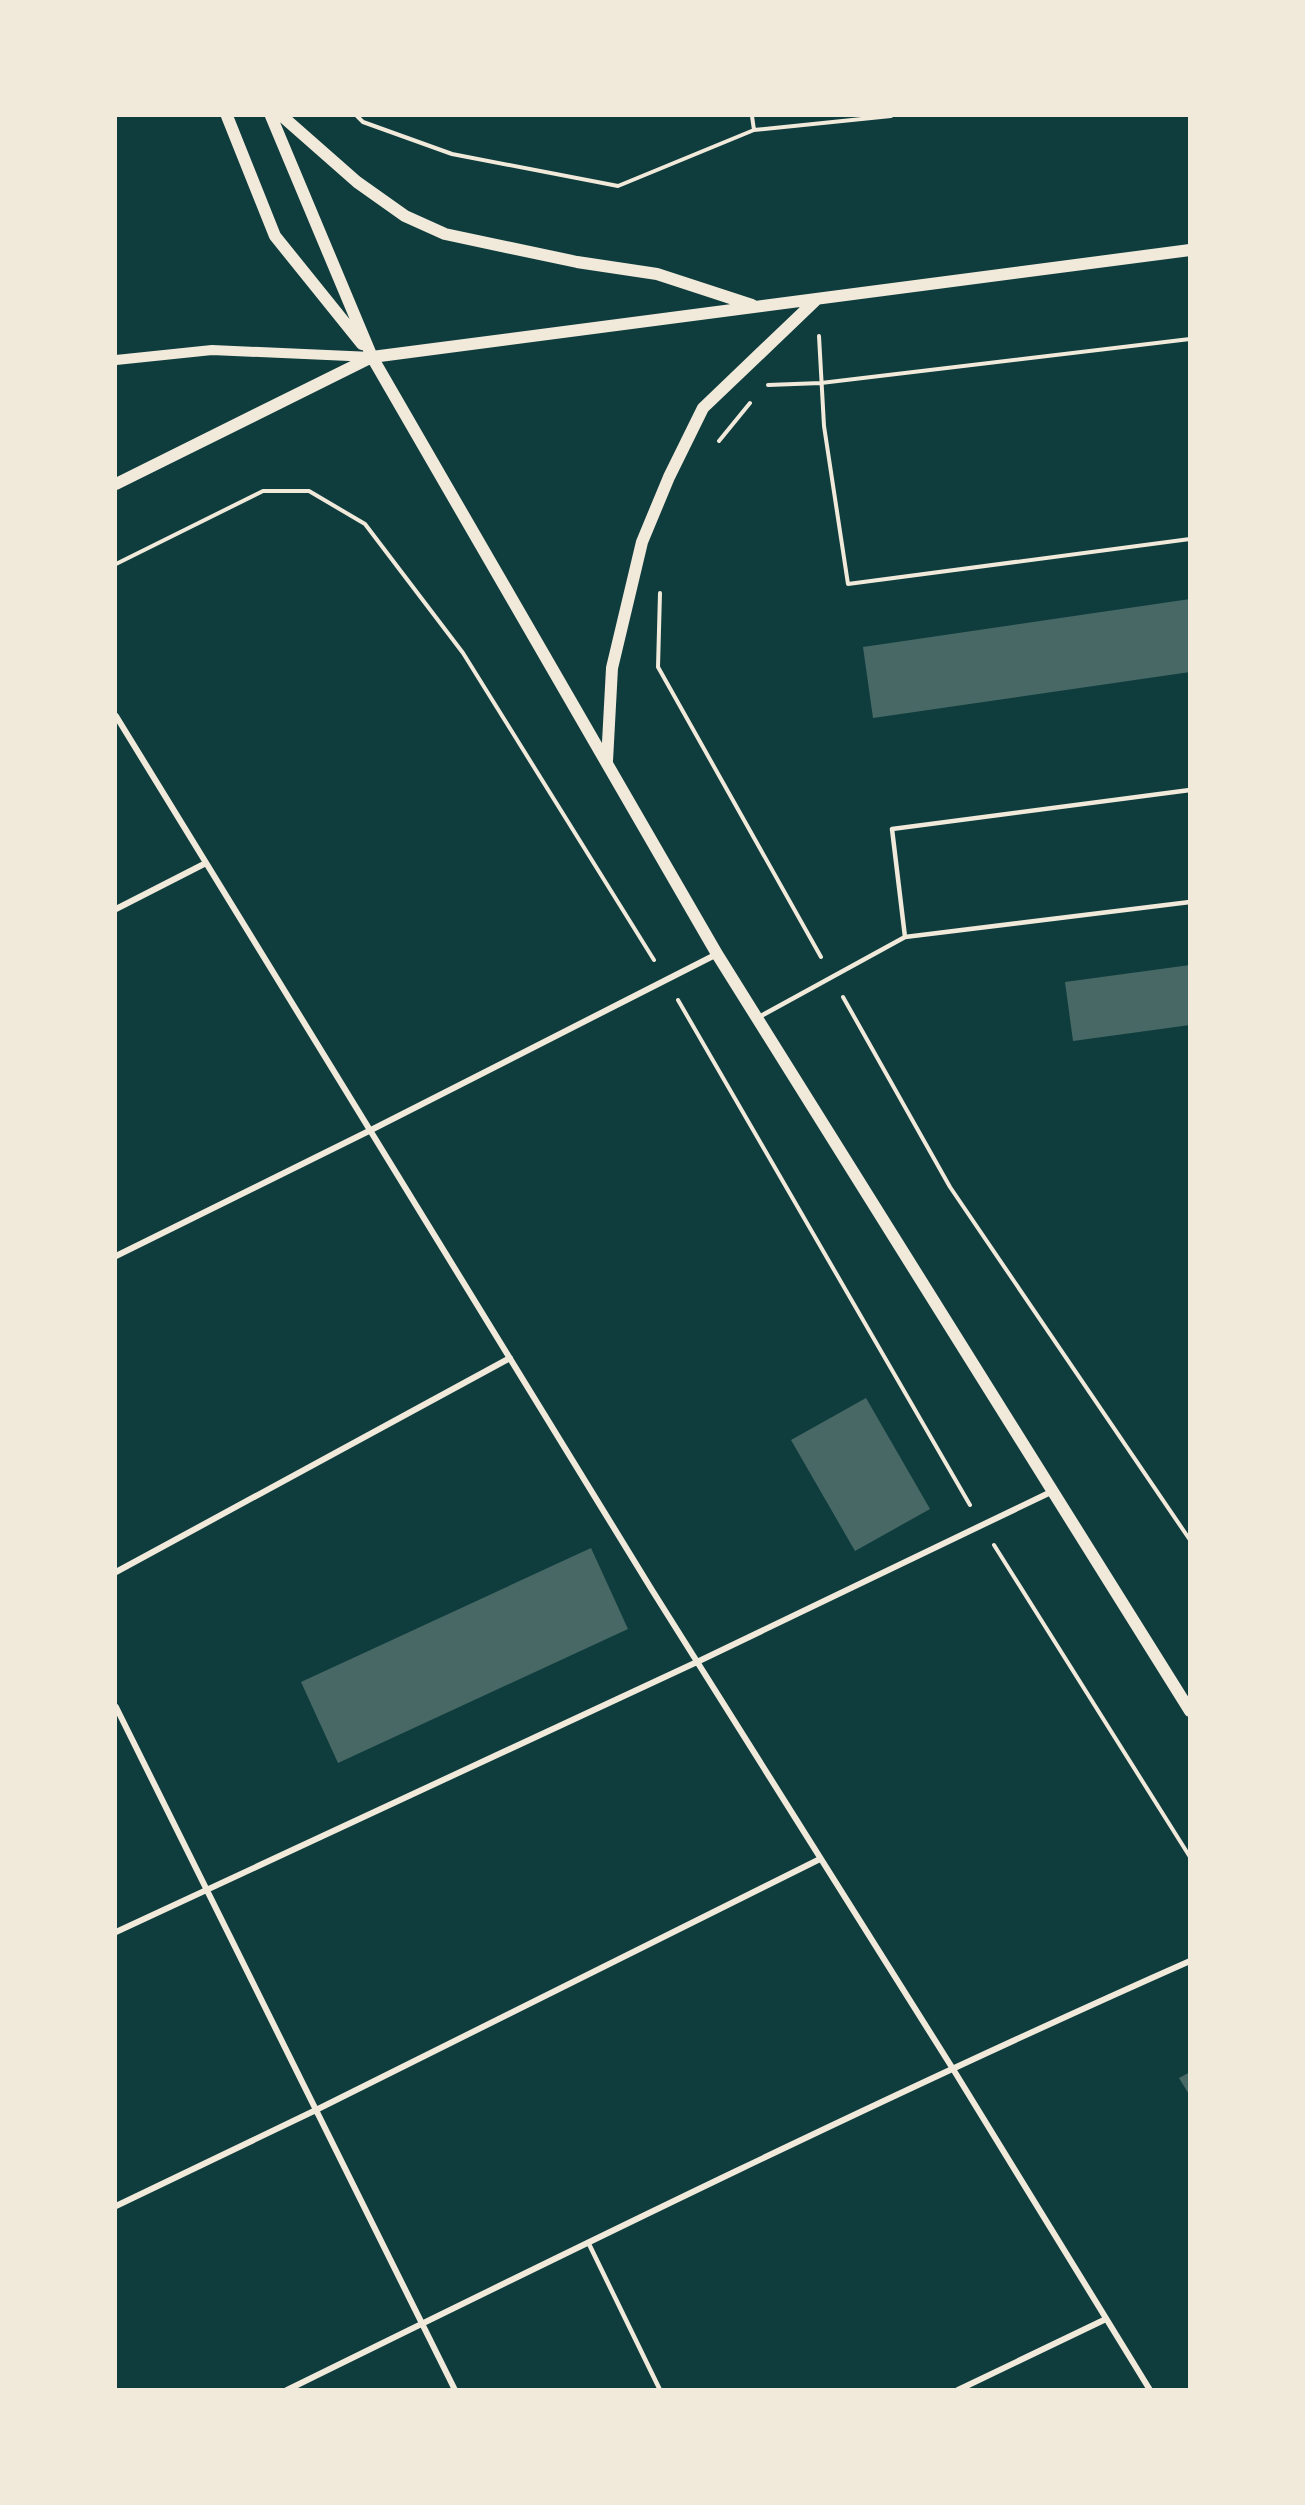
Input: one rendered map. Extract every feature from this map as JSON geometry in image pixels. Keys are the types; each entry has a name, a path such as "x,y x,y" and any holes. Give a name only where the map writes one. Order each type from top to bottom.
{"main road":[{"path":"227,116 275,236 372,357"},
{"path":"271,116 372,357 717,954 1190,1712"},
{"path":"282,116 357,182 405,216 445,234 577,262 657,274 756,307"},
{"path":"116,484 372,357 1190,250"},
{"path":"606,762 612,668 642,542 669,477 703,408 817,299"}],"street":[{"path":"116,360 212,350 372,357"},
{"path":"116,716 697,1662 953,2068 1150,2390"},
{"path":"116,909 206,863"},
{"path":"116,1256 371,1130 717,954"},
{"path":"116,1572 510,1358"},
{"path":"116,1932 205,1888 697,1662 1053,1491"},
{"path":"116,1707 455,2390"},
{"path":"116,2206 316,2110 820,1859"},
{"path":"287,2390 734,2171 953,2068 1190,1961"},
{"path":"958,2390 1106,2319"}],"lane":[{"path":"905,937 892,829 1190,790"},
{"path":"757,1018 905,937 1190,902"},
{"path":"588,2242 660,2390"}],"path":[{"path":"357,116 363,122 452,154 618,186 754,130 891,116"},
{"path":"752,116 754,130"},
{"path":"817,299 824,426 848,585 1190,539"},
{"path":"765,385 821,383 1190,339"},
{"path":"716,445 751,402"},
{"path":"116,564 263,491 309,491 365,524 463,653 666,980 982,1525 1190,1857"},
{"path":"660,591 658,667 950,1187 1190,1540"}],"building":[{"path":"1190,599 1190,672 873,718 863,647"},
{"path":"1190,965 1190,1025 1073,1041 1065,982"},
{"path":"866,1398 930,1509 855,1551 791,1440"},
{"path":"591,1548 628,1629 338,1763 301,1682"},
{"path":"1190,2072 1190,2096 1179,2078"}]}
